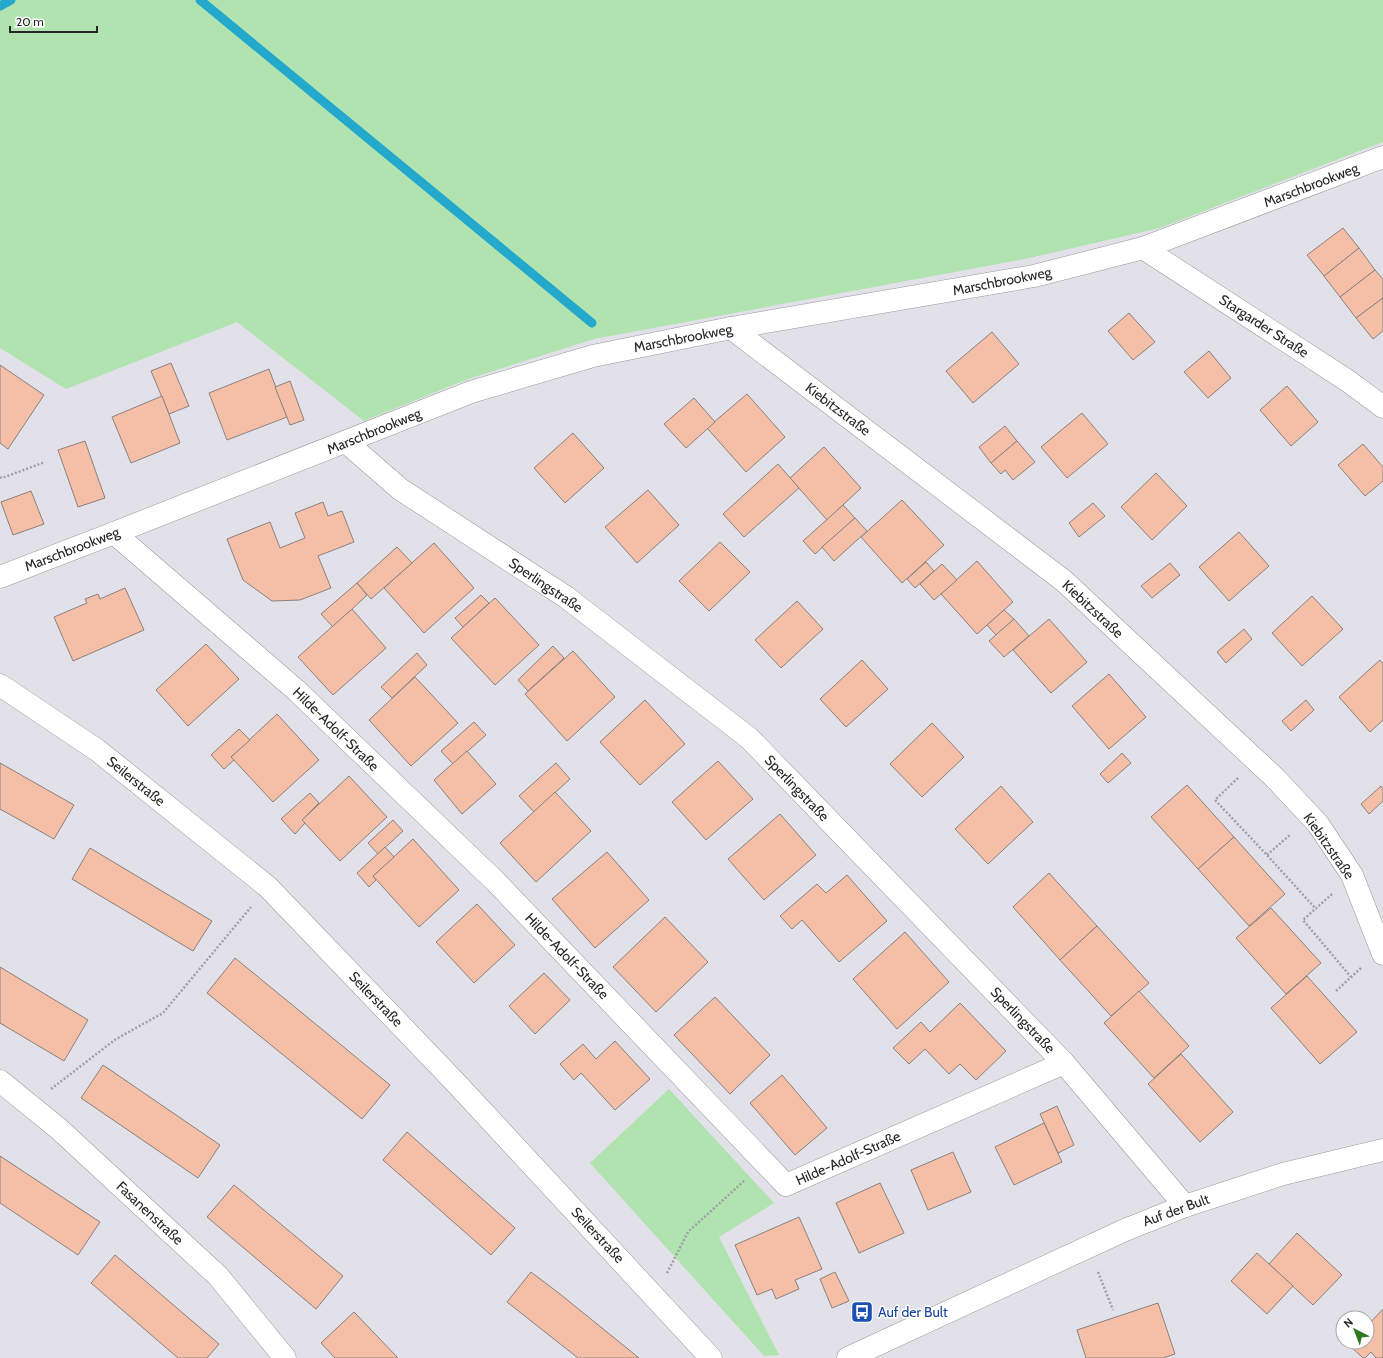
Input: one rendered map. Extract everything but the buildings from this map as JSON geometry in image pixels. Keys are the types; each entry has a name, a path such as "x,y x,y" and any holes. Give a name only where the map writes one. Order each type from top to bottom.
{"street":[{"name":"Marschbrookweg","path":"0,577 471,392 593,356 731,328 1034,276 1143,248 1383,157"},
{"name":"Stargarder Straße","path":"1143,248 1348,381 1383,407"},
{"name":"Kiebitzstraße","path":"731,328 1064,581 1275,778 1318,824 1352,875 1382,952"},
{"name":"Sperlingstraße","path":"346,442 400,489 566,596 749,738 1064,1063 1185,1206"},
{"name":"Hilde-Adolf-Straße","path":"114,533 296,690 496,882 786,1185 1064,1063"},
{"name":"Seilerstraße","path":"0,684 97,750 268,887 456,1083 711,1358"},
{"name":"Fasanenstraße","path":"0,1081 59,1129 218,1276 285,1358"},
{"name":"Auf der Bult","path":"848,1358 1125,1230 1185,1206 1283,1174 1383,1150"}],"path":[{"path":"0,477 2,478 45,462"},
{"path":"1256,760 1216,800 1316,909"},
{"path":"1267,855 1310,816"},
{"path":"1352,875 1303,920 1352,977"},
{"path":"30,1105 116,1039 163,1013 268,887"},
{"path":"1336,991 1382,952"},
{"path":"655,1298 688,1232 765,1163"},
{"path":"1089,1247 1113,1310"}],"green space":[{"path":"0,0 1383,0 1383,142 1160,228 1025,259 594,339 468,379 364,421 237,322 66,389 0,348"},
{"path":"669,1089 774,1203 719,1237 779,1355 764,1356 590,1163"}],"waterway":[{"path":"0,6 11,0"},
{"path":"200,0 592,323"}],"place":[{"name":"Auf der Bult","path":"862,1312"}]}
